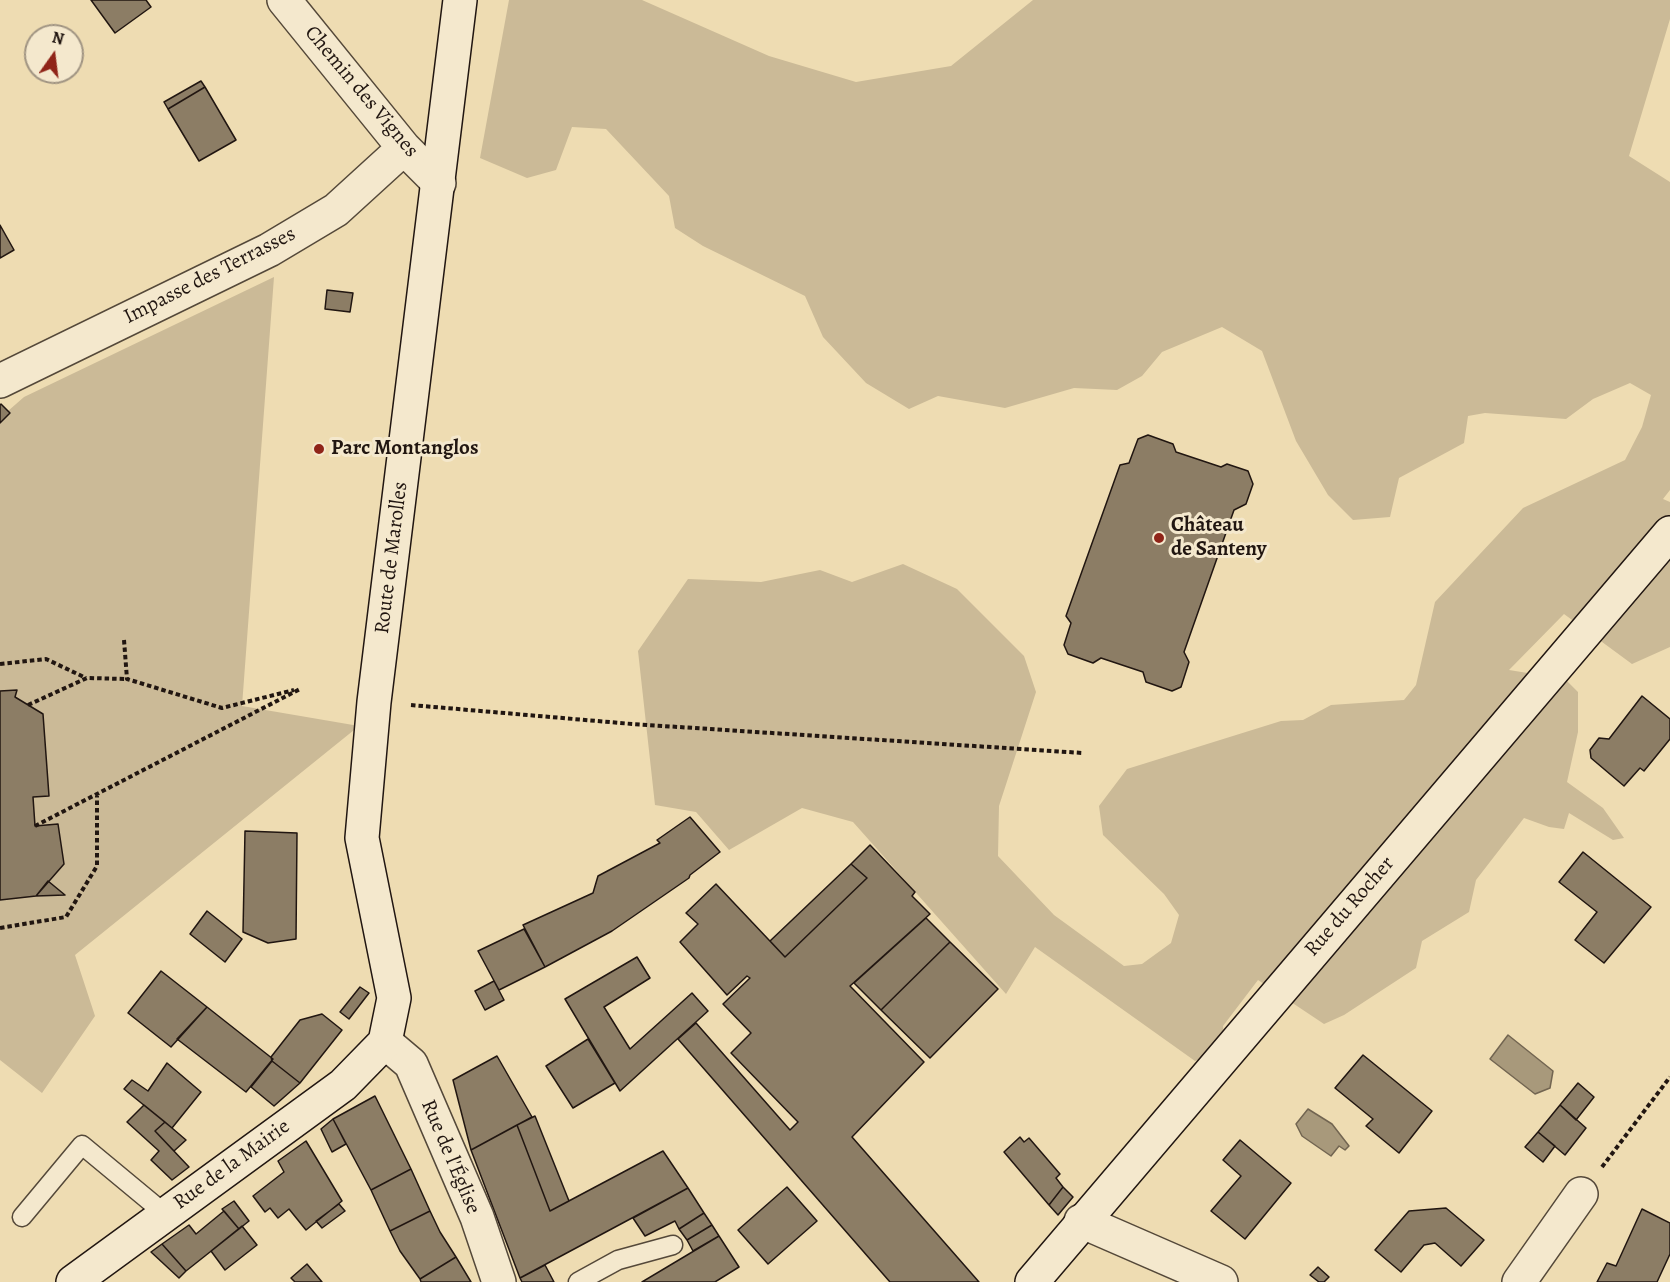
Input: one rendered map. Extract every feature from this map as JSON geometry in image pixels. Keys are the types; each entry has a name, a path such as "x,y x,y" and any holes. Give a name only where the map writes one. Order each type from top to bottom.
{"street":[{"name":"Chemin des Vignes","path":"284,0 404,148 439,183"},
{"name":"Route de Marolles","path":"385,1042 394,998 362,838 374,702 460,0"},
{"name":"Impasse des Terrasses","path":"0,381 269,250 336,210 404,148"},
{"name":"Rue du Rocher","path":"1032,1282 1670,533"},
{"name":"Rue de la Mairie","path":"73,1282 164,1213 343,1084 385,1042"},
{"name":"Rue de l'Église","path":"385,1042 411,1064 477,1217 499,1282"},
{"path":"1519,1282 1581,1194"},
{"path":"1082,1221 1221,1282"}],"lane":[{"path":"22,1216 82,1145 164,1213"},
{"path":"578,1282 618,1260 673,1245"}],"path":[{"path":"124,640 127,679"},
{"path":"0,664 46,659 87,678 127,679 222,708 300,689 35,826"},
{"path":"28,705 87,678"},
{"path":"374,702 632,724 1083,753"},
{"path":"0,928 66,917 97,866 97,794"},
{"path":"1581,1194 1670,1077"}],"shaded area":[{"path":"509,0 642,0 769,56 856,82 951,66 1033,0 1670,0 1670,19 1629,156 1670,182 1670,490 1663,499 1670,502 1670,647 1632,664 1564,614 1509,670 1565,679 1578,692 1578,732 1567,782 1603,808 1624,838 1613,840 1569,813 1564,829 1549,827 1524,818 1476,880 1469,912 1422,941 1416,968 1344,1015 1324,1024 1258,980 1223,1026 1224,1038 1215,1054 1195,1061 1035,947 1006,994 853,822 802,808 729,850 696,812 655,805 638,651 688,579 761,582 820,570 852,582 903,564 957,589 1024,656 1036,692 999,806 998,856 1054,915 1124,966 1142,964 1171,943 1179,915 1164,894 1103,835 1099,806 1127,769 1281,721 1303,720 1331,705 1404,700 1416,685 1435,602 1523,508 1625,460 1642,427 1651,395 1630,383 1593,399 1566,419 1485,413 1468,416 1464,443 1399,478 1390,517 1353,520 1328,495 1296,441 1262,351 1222,327 1162,352 1142,376 1117,390 1074,388 1005,408 938,396 909,409 866,383 823,337 805,296 703,246 675,228 669,196 606,129 572,127 556,170 527,178 480,158"},
{"path":"274,277 242,706 359,726 75,955 95,1016 42,1093 0,1060 0,418 24,397"},
{"path":"1508,1035 1553,1071 1550,1088 1535,1094 1490,1059"},
{"path":"1308,1109 1332,1124 1349,1146 1345,1150 1339,1146 1331,1156 1302,1136 1296,1124"}],"building":[{"path":"91,0 146,0 151,7 115,33"},
{"path":"201,81 205,87 168,109 164,102"},
{"path":"205,87 236,140 199,161 168,109"},
{"path":"0,225 14,250 0,258"},
{"path":"327,290 353,293 350,312 325,309"},
{"path":"0,405 10,413 0,423"},
{"name":"Château de Santeny","path":"1148,435 1173,444 1176,452 1221,467 1227,464 1248,471 1253,484 1246,504 1234,510 1184,652 1189,662 1181,687 1172,691 1146,682 1143,672 1101,658 1093,663 1068,654 1064,645 1071,623 1066,616 1120,465 1129,463 1138,439"},
{"path":"17,690 15,697 43,714 49,796 33,797 35,826 58,824 64,864 36,896 0,900 0,691"},
{"path":"1642,696 1670,719 1670,739 1644,771 1640,768 1624,786 1591,758 1590,750 1599,738 1609,739"},
{"path":"690,817 720,852 689,878 612,931 545,967 523,925 593,893 598,876 660,843 657,840"},
{"path":"245,831 297,833 296,939 268,943 243,932"},
{"path":"870,845 915,892 912,896 930,914 850,986 924,1062 852,1137 979,1282 890,1282 678,1039 696,1023 790,1130 798,1122 731,1053 751,1033 723,1004 750,978 747,976 727,995 680,942 698,924 686,913 716,884 785,957 867,878 851,864"},
{"path":"1583,852 1651,907 1604,963 1575,940 1597,912 1559,882"},
{"path":"851,864 867,878 785,957 770,941"},
{"path":"48,881 65,895 36,896"},
{"path":"207,911 242,939 225,962 190,934"},
{"path":"926,918 950,942 881,1010 854,983"},
{"path":"524,929 545,967 499,990 478,951"},
{"path":"950,942 998,989 930,1058 881,1010"},
{"path":"637,957 650,978 604,1007 630,1049 692,993 708,1011 620,1091 565,999"},
{"path":"161,971 207,1007 171,1047 128,1013"},
{"path":"494,981 504,1000 485,1010 475,991"},
{"path":"360,987 369,993 349,1019 340,1012"},
{"path":"207,1007 273,1059 246,1092 177,1039"},
{"path":"322,1014 342,1030 300,1083 272,1061 271,1057 300,1020"},
{"path":"588,1039 615,1083 573,1108 546,1066"},
{"path":"1363,1055 1432,1111 1399,1153 1366,1126 1373,1119 1335,1088"},
{"path":"497,1056 532,1117 471,1150 453,1080"},
{"path":"272,1061 300,1083 274,1106 251,1087"},
{"path":"167,1063 201,1092 172,1128 124,1089 132,1080 148,1091"},
{"path":"1578,1083 1594,1097 1576,1120 1560,1105"},
{"path":"375,1096 411,1169 371,1190 333,1119"},
{"path":"144,1105 165,1122 155,1131 189,1167 172,1180 151,1160 159,1151 127,1122"},
{"path":"1560,1105 1586,1128 1565,1155 1538,1132"},
{"path":"535,1116 569,1201 550,1211 517,1125"},
{"path":"333,1119 346,1144 332,1152 321,1129"},
{"path":"165,1122 186,1140 174,1151 155,1131"},
{"path":"517,1125 550,1211 663,1151 688,1188 520,1278 471,1150"},
{"path":"1538,1132 1555,1146 1543,1162 1525,1147"},
{"path":"1020,1137 1024,1142 1029,1138 1060,1174 1056,1178 1063,1187 1049,1205 1004,1152"},
{"path":"1240,1140 1291,1183 1245,1239 1211,1211 1241,1176 1223,1160"},
{"path":"306,1141 342,1201 306,1230 289,1209 278,1218 270,1208 265,1212 253,1196 284,1172 278,1161"},
{"path":"411,1169 430,1211 390,1231 371,1190"},
{"path":"787,1187 817,1221 768,1264 738,1230"},
{"path":"1063,1187 1073,1197 1058,1215 1049,1205"},
{"path":"688,1188 704,1213 679,1229 675,1221 645,1236 633,1218"},
{"path":"234,1201 249,1221 239,1229 222,1209"},
{"path":"339,1204 345,1211 322,1228 316,1221"},
{"path":"1446,1208 1484,1240 1461,1266 1435,1243 1424,1245 1401,1272 1375,1250 1409,1211"},
{"path":"1642,1209 1670,1223 1670,1254 1657,1282 1597,1282 1607,1263 1616,1266"},
{"path":"224,1211 239,1229 186,1271 162,1244 189,1225 196,1234"},
{"path":"430,1211 456,1257 420,1279 400,1251 390,1231"},
{"path":"704,1213 712,1225 687,1240 679,1229"},
{"path":"712,1225 719,1236 693,1251 687,1240"},
{"path":"242,1226 257,1245 225,1270 211,1251"},
{"path":"719,1236 739,1267 715,1282 642,1282"},
{"path":"162,1244 186,1271 179,1278 151,1252"},
{"path":"456,1257 471,1282 421,1282 420,1279"},
{"path":"307,1264 322,1282 295,1282 291,1278"},
{"path":"545,1265 554,1282 522,1282 520,1278"},
{"path":"1318,1267 1329,1277 1324,1282 1319,1282 1310,1275"}],"place":[{"name":"Parc Montanglos","path":"319,449"},
{"name":"Château de Santeny","path":"1159,538"}]}
